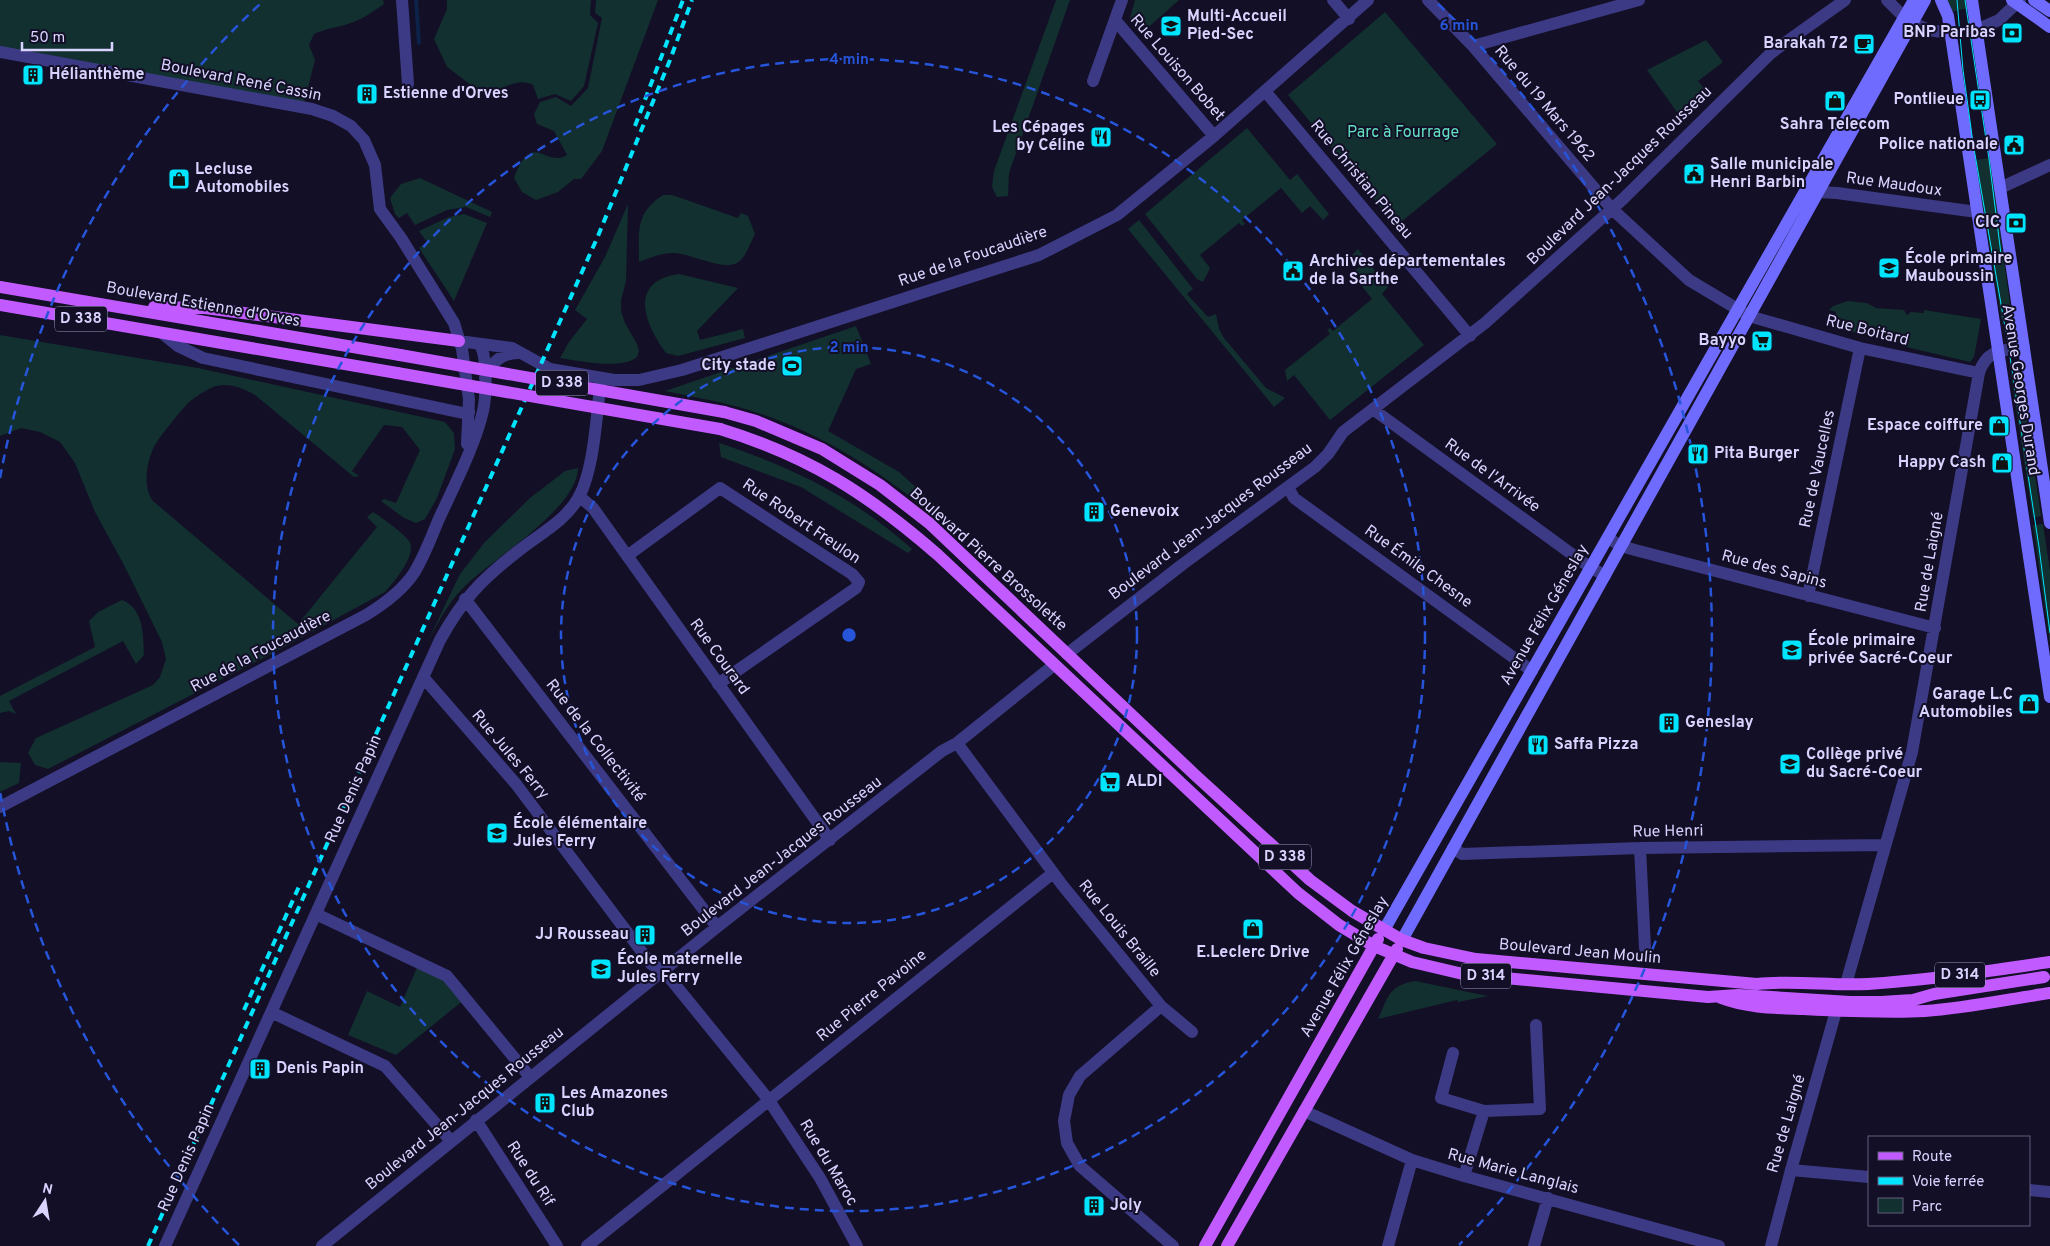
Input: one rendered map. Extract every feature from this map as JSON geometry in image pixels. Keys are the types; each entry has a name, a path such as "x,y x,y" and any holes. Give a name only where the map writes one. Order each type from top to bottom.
{"main road":[{"name":"Avenue Félix Géneslay","path":"1908,20 1914,0"},
{"name":"Avenue Félix Géneslay","path":"1205,1246 1374,946 1738,310 1813,189 1908,20 1925,0"},
{"name":"Avenue Georges Durand","path":"1941,0 1948,16 1949,33 2050,697"},
{"name":"Avenue Georges Durand","path":"1972,0 2048,499 2050,523"},
{"path":"2034,0 2050,12"},
{"path":"2016,1 2050,27"},
{"name":"Avenue Félix Géneslay","path":"1227,1246 1402,940 1622,546 1749,316 1813,189"},
{"name":"Boulevard Estienne d'Orves","path":"0,288 400,355"},
{"name":"Boulevard Estienne d'Orves","path":"0,305 397,373"},
{"path":"142,311 157,306 205,308 459,341"},
{"name":"Boulevard Pierre Brossolette","path":"400,355 724,412 756,421 822,449 880,485 929,523 1194,774 1310,880 1352,911 1402,940"},
{"name":"Boulevard Pierre Brossolette","path":"397,373 720,429 769,446 812,464 837,478 870,500 938,555 1298,893 1339,925 1374,946"},
{"name":"Boulevard Jean Moulin","path":"1402,940 1424,948 1476,959 1757,984 1774,982 1846,984 1949,977 2050,962"},
{"name":"Boulevard Jean Moulin","path":"1374,946 1412,962 1463,974 1721,998 1738,995 1850,1002 1881,1002 1914,1000 1934,994"},
{"name":"Boulevard Jean Moulin","path":"1757,984 1774,990 1849,996 1934,994 2044,977"},
{"name":"Boulevard Jean Moulin","path":"1721,998 1738,1005 1836,1011 1927,1011 2050,993"}],"street":[{"path":"402,0 408,84"},
{"name":"Rue Louison Bobet","path":"1093,81 1122,0"},
{"path":"1333,0 1349,19"},
{"name":"Rue de la Foucaudière","path":"479,344 512,348 550,369 602,378 639,380 674,372 1039,255 1117,215 1214,136 1349,19 1368,0"},
{"name":"Rue du 19 Mars 1962","path":"1428,0 1474,46 1612,210 1690,280 1738,310"},
{"path":"1474,46 1640,0"},
{"name":"Boulevard Jean-Jacques Rousseau","path":"1066,654 1183,564 1315,467 1328,454 1343,432 1470,336 1546,271 1612,210 1771,53 1845,0"},
{"path":"1887,0 1908,20 1928,30 1949,33"},
{"path":"1976,30 1999,20 2016,1"},
{"name":"Rue Louison Bobet","path":"1115,20 1214,136"},
{"name":"Boulevard René Cassin","path":"0,52 312,109 333,116 351,126 364,140 375,165 380,208 454,322 459,341"},
{"name":"Rue Christian Pineau","path":"1265,91 1470,336"},
{"path":"2000,188 2050,166"},
{"name":"Rue Maudoux","path":"1813,189 1977,212"},
{"name":"Rue Boitard","path":"1738,310 1749,316 1860,348 1979,373"},
{"name":"D 338","path":"162,333 178,346 203,358 463,413 469,412"},
{"path":"459,341 479,344"},
{"name":"Rue de la Foucaudière","path":"459,341 462,349 469,412 467,456"},
{"name":"Rue de la Foucaudière","path":"0,807 385,603 400,590 414,572 467,456 483,413 485,398 484,351 479,344"},
{"name":"Rue de Vaucelles","path":"1808,596 1860,348"},
{"path":"1998,351 2024,348"},
{"name":"Rue de Laigné","path":"1846,984 1912,752 1979,373 1987,357 1998,351"},
{"path":"484,380 490,367 502,356 520,352"},
{"name":"Rue Denis Papin","path":"166,1246 440,640 465,599 516,553 556,524 572,509 579,496 586,480 602,378"},
{"path":"469,412 481,407 485,398"},
{"name":"Rue de l'Arrivée","path":"1374,410 1591,568 1605,576"},
{"name":"Rue Émile Chesne","path":"1288,487 1294,498 1532,671"},
{"name":"Rue Robert Freulon","path":"626,556 720,488 852,574 859,582 856,588 718,684"},
{"name":"Rue Courard","path":"579,496 593,508 830,840"},
{"name":"Rue des Sapins","path":"1608,538 1622,546 1935,628"},
{"name":"Rue de la Collectivité","path":"465,599 717,927"},
{"name":"Boulevard Jean-Jacques Rousseau","path":"322,1246 717,927 942,751 957,743 1054,665"},
{"name":"Rue Jules Ferry","path":"423,677 516,784 651,964 664,971 768,1099"},
{"path":"957,743 1053,873"},
{"name":"Rue Henri","path":"1453,848 1462,854 1640,848 1886,845"},
{"path":"1640,848 1645,948"},
{"name":"Rue Louis Braille","path":"1053,873 1161,1006 1192,1032"},
{"name":"Rue Pierre Pavoine","path":"587,1246 768,1099 1053,873"},
{"path":"316,914 447,976 530,1077"},
{"path":"1161,1006 1080,1076 1069,1095 1064,1121 1067,1143 1080,1166 1173,1246"},
{"name":"Rue de Laigné","path":"1771,1246 1790,1170 1836,1011"},
{"path":"271,1012 385,1066 451,1141"},
{"path":"1453,1054 1441,1098 1484,1112 1540,1109 1536,1025"},
{"name":"Rue du Maroc","path":"768,1099 820,1178 857,1246"},
{"name":"Rue Marie Langlais","path":"1304,1112 1352,1135 1412,1160 1719,1246"},
{"path":"1464,1176 1484,1112"},
{"name":"Rue du Rif","path":"476,1120 557,1246"},
{"path":"1388,1246 1412,1160"},
{"path":"1790,1170 1868,1177"},
{"path":"2030,1190 2050,1192"},
{"path":"1534,1246 1548,1198"}],"green space":[{"path":"0,0 383,0 384,4 370,14 355,21 314,34 309,45 315,60 304,103 0,47"},
{"path":"447,0 591,0 590,15 598,23 584,86 571,101 555,94 538,99 533,85 525,82 502,88 499,98 487,97 447,67 434,39 447,9"},
{"path":"596,0 658,0 602,151 581,179 574,179 558,192 536,200 522,192 514,178 521,163 527,155 533,152 559,158 567,155 554,131 537,124 534,114 540,102 556,97 571,106 588,88 602,18 595,13"},
{"path":"1056,0 1070,0 1009,173 1008,196 997,197 992,187 994,171"},
{"path":"1135,0 1179,0 1143,32 1130,18"},
{"path":"1945,0 1968,0 1969,8 1950,12"},
{"name":"Parc à Fourrage","path":"1385,12 1497,144 1396,226 1288,95"},
{"path":"1706,40 1723,62 1698,81 1706,91 1679,115 1647,70"},
{"path":"1247,128 1290,180 1297,174 1329,214 1323,220 1310,206 1302,213 1281,188 1242,220 1245,224 1242,226 1239,223 1200,255 1210,268 1203,282 1197,279 1145,214"},
{"path":"1990,158 2012,319 2002,321 1975,160"},
{"path":"420,178 492,212 490,217 466,207 447,210 415,225 407,213 399,218 395,214 390,198 401,184"},
{"path":"663,195 672,195 738,218 741,213 748,216 755,234 743,258 737,263 723,265 669,253 639,262 640,224 647,209"},
{"path":"628,204 626,281 621,300 621,311 625,323 637,344 639,351 637,357 630,361 611,364 560,358 569,342 587,319 575,310 605,257"},
{"path":"464,214 487,223 454,301 419,248 427,242 419,231 449,217"},
{"path":"1139,220 1193,289 1187,294 1208,317 1216,314 1219,329 1224,338 1266,388 1285,398 1274,407 1128,229"},
{"path":"1358,249 1388,287 1382,294 1424,345 1330,420 1294,375 1287,381 1285,370 1330,334 1327,330 1330,328 1333,331 1372,299 1352,274 1360,266 1352,255"},
{"path":"679,274 738,288 697,331 700,340 743,329 745,338 678,356 666,353 652,329 645,305 647,294 652,285 663,278"},
{"path":"1848,301 1867,303 1876,308 1904,310 1907,315 1911,312 1924,313 1924,310 1981,319 1974,357 1970,362 1902,346 1897,341 1833,328 1836,312 1829,310 1833,306"},
{"path":"856,326 871,364 856,369 828,431 899,472 940,509 934,516 865,465 815,437 762,414 735,406 665,391"},
{"path":"0,335 198,368 445,422 454,433 455,449 437,498 425,519 416,523 404,518 381,501 384,499 396,503 420,450 402,427 384,425 352,471 359,476 354,477 250,392 234,386 222,385 208,389 190,401 153,449 147,476 150,495 153,501 298,624 377,527 367,517 373,512 398,530 409,541 411,547 408,560 385,592 273,653 48,769 35,765 28,753 36,738 153,685 160,677 166,659 162,642 95,512 75,463 60,442 40,432 21,428 0,436"},
{"path":"2020,373 2041,516 2033,518 2011,374"},
{"path":"719,443 797,473 845,499 890,530 912,549 908,553 801,487 721,457"},
{"path":"578,468 574,484 564,500 549,517 462,589 447,608 427,643 460,574 484,543 530,498 565,471"},
{"path":"2043,524 2050,571 2050,643 2033,525"},
{"path":"122,600 135,609 141,623 144,655 136,664 123,641 9,701 16,714 9,711 0,713 0,696 95,647 89,621 98,612"},
{"path":"0,762 21,763 19,783 0,792"},
{"path":"419,963 447,976 465,999 396,1055 348,1035 367,991 400,1007"},
{"path":"1415,981 1488,996 1458,1002 1457,1000 1378,1019 1390,993 1399,986"}],"waterway":[{"path":"416,0 419,43"}],"tram line":[{"path":"1957,0 1963,70 1973,143 2009,350 2050,633"},
{"path":"1965,0 1989,159 2002,262"}],"railway":[{"path":"635,126 683,0"},
{"path":"148,1246 598,236 670,60 692,0"},
{"path":"244,1010 301,882"}],"place":[{"name":"Multi-Accueil Pied-Sec","path":"1171,26"},
{"name":"BNP Paribas","path":"2012,33"},
{"name":"Barakah 72","path":"1864,44"},
{"name":"Hélianthème","path":"33,75"},
{"name":"Estienne d'Orves","path":"367,94"},
{"name":"Pontlieue","path":"1980,100"},
{"name":"Sahra Telecom","path":"1835,101"},
{"name":"Les Cépages by Céline","path":"1101,137"},
{"name":"Police nationale","path":"2014,145"},
{"name":"Salle municipale Henri Barbin","path":"1694,174"},
{"name":"Lecluse Automobiles","path":"179,179"},
{"name":"CIC","path":"2016,223"},
{"name":"École primaire Mauboussin","path":"1889,268"},
{"name":"Archives départementales de la Sarthe","path":"1293,271"},
{"name":"Bayyo","path":"1762,341"},
{"name":"City stade","path":"792,366"},
{"name":"Espace coiffure","path":"1999,426"},
{"name":"Pita Burger","path":"1698,454"},
{"name":"Happy Cash","path":"2002,463"},
{"name":"Genevoix","path":"1094,512"},
{"name":"École primaire privée Sacré-Coeur","path":"1792,650"},
{"name":"Garage L.C Automobiles","path":"2029,704"},
{"name":"Geneslay","path":"1669,723"},
{"name":"Saffa Pizza","path":"1538,745"},
{"name":"Collège privé du Sacré-Coeur","path":"1790,764"},
{"name":"ALDI","path":"1110,782"},
{"name":"École élémentaire Jules Ferry","path":"497,833"},
{"name":"E.Leclerc Drive","path":"1253,929"},
{"name":"JJ Rousseau","path":"645,935"},
{"name":"École maternelle Jules Ferry","path":"601,969"},
{"name":"Denis Papin","path":"260,1069"},
{"name":"Les Amazones Club","path":"545,1103"},
{"name":"Joly","path":"1094,1206"}]}
